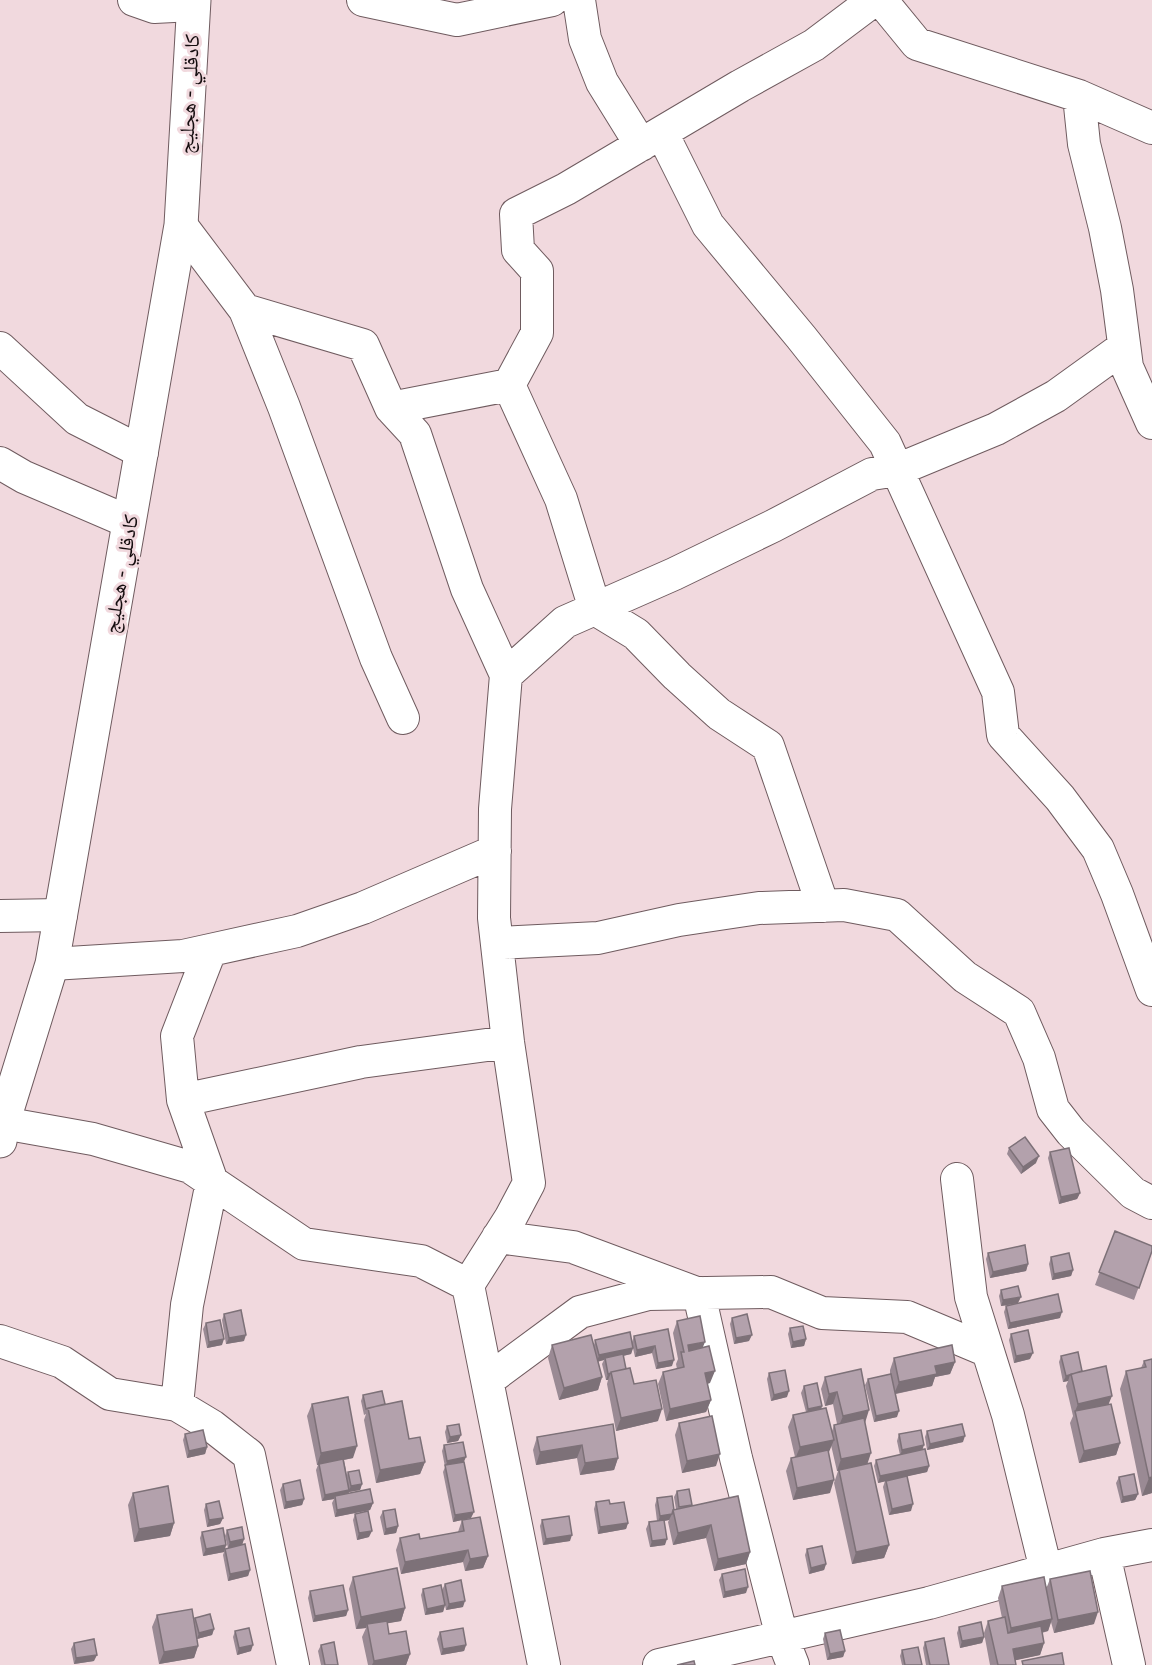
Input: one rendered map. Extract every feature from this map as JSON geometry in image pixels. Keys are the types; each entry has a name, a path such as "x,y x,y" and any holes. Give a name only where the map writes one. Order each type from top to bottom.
{"street":[{"path":"134,0 154,7 193,2"},
{"path":"363,0 457,20 552,0"},
{"path":"579,0 585,39 603,82 651,139 708,225 885,443 998,692 1003,735 1060,798 1098,849 1152,990"},
{"path":"509,385 537,333 537,271 518,250 516,214 566,189 814,45 874,0"},
{"path":"881,0 917,44 1079,96 1152,128"},
{"name":"كادقلي - هجليج","path":"2,1132 52,964 181,225 193,2"},
{"path":"1079,96 1084,144 1105,228 1117,290 1127,367 1152,423"},
{"path":"181,225 245,310 284,407 376,658 403,718"},
{"path":"245,310 363,345 391,408 415,434 467,589 506,675 495,809 494,918 508,1042 529,1183 468,1285 544,1665"},
{"path":"506,675 565,622 773,526 872,474 897,470 996,429 1056,396 1124,347"},
{"path":"0,348 77,419 142,452"},
{"path":"391,408 509,385"},
{"path":"509,385 561,499 595,609 636,634 719,714 768,746 823,906"},
{"path":"0,463 24,477 129,522"},
{"path":"52,964 183,956 297,931 363,908 495,851"},
{"path":"497,943 598,938 679,920 759,908 844,905 897,915 965,977 1019,1012 1039,1058 1053,1109 1071,1132 1132,1193 1152,1203"},
{"path":"0,916 61,915"},
{"path":"177,1405 187,1305 212,1182 183,1100 177,1036 210,951"},
{"path":"183,1100 361,1062 508,1042"},
{"path":"2,1132 93,1139 190,1167 304,1244 421,1261 468,1285"},
{"path":"957,1179 971,1297 1008,1415 1046,1570"},
{"path":"498,1237 573,1247 699,1294"},
{"path":"488,1380 580,1312 648,1294 771,1292 822,1313 907,1317 988,1351"},
{"path":"699,1294 736,1458 788,1651"},
{"path":"0,1341 62,1362 110,1394 177,1405 212,1426 249,1455 293,1665"},
{"path":"659,1665 788,1651 929,1603 1104,1554 1152,1545"},
{"path":"1104,1554 1129,1665"}],"building":[{"path":"1025,1137 1039,1156 1023,1167 1009,1148"},
{"path":"1069,1148 1080,1193 1061,1197 1050,1152"},
{"path":"1115,1231 1152,1246 1139,1288 1099,1272"},
{"path":"1025,1245 1028,1264 993,1272 988,1253"},
{"path":"1069,1253 1073,1270 1054,1274 1051,1257"},
{"path":"1018,1286 1021,1297 1003,1300 1001,1290"},
{"path":"1058,1294 1062,1312 1010,1323 1006,1306"},
{"path":"241,1310 246,1335 229,1338 224,1314"},
{"path":"747,1314 752,1335 736,1338 732,1318"},
{"path":"700,1316 705,1342 688,1345 689,1351 709,1346 715,1371 705,1373 711,1400 670,1409 663,1372 684,1367 681,1352 684,1352 677,1321"},
{"path":"220,1320 224,1339 209,1342 206,1323"},
{"path":"803,1326 806,1339 793,1342 790,1328"},
{"path":"668,1329 674,1360 658,1363 655,1346 637,1350 634,1336"},
{"path":"1028,1330 1033,1353 1016,1356 1011,1334"},
{"path":"630,1332 633,1348 599,1355 595,1340"},
{"path":"591,1335 602,1377 564,1388 552,1345"},
{"path":"952,1345 955,1362 935,1366 937,1374 899,1382 894,1358"},
{"path":"1078,1352 1082,1371 1066,1376 1061,1356"},
{"path":"623,1354 626,1369 608,1374 605,1358"},
{"path":"1152,1359 1152,1477 1149,1478 1126,1371 1146,1367 1144,1361"},
{"path":"1106,1366 1112,1396 1078,1404 1071,1374"},
{"path":"630,1368 634,1384 656,1380 662,1409 621,1418 611,1372"},
{"path":"861,1369 869,1410 843,1416 837,1392 829,1394 825,1377"},
{"path":"785,1370 789,1391 774,1395 769,1373"},
{"path":"891,1374 899,1411 876,1416 868,1379"},
{"path":"817,1383 822,1406 808,1409 804,1386"},
{"path":"382,1391 385,1404 366,1409 363,1395"},
{"path":"348,1397 357,1446 321,1453 312,1404"},
{"path":"402,1401 409,1439 420,1437 425,1462 380,1470 368,1408"},
{"path":"1111,1404 1120,1443 1084,1451 1075,1411"},
{"path":"826,1408 834,1440 800,1447 793,1415"},
{"path":"712,1416 720,1454 687,1461 679,1423"},
{"path":"864,1418 871,1453 841,1459 834,1425"},
{"path":"459,1424 461,1435 450,1437 447,1426"},
{"path":"613,1424 618,1458 585,1463 582,1445 540,1452 537,1437"},
{"path":"962,1424 965,1436 930,1444 927,1431"},
{"path":"203,1430 207,1447 189,1451 185,1434"},
{"path":"921,1430 924,1445 902,1450 899,1434"},
{"path":"463,1442 466,1457 447,1461 444,1445"},
{"path":"925,1449 929,1466 880,1476 876,1460"},
{"path":"828,1450 834,1480 797,1488 791,1458"},
{"path":"343,1459 349,1490 325,1495 319,1464"},
{"path":"464,1462 474,1512 455,1515 445,1465"},
{"path":"871,1463 889,1545 856,1552 839,1470"},
{"path":"359,1470 362,1484 351,1486 348,1472"},
{"path":"1134,1474 1138,1494 1123,1497 1119,1477"},
{"path":"907,1476 913,1504 892,1509 886,1481"},
{"path":"300,1480 304,1499 286,1502 283,1484"},
{"path":"168,1486 174,1523 139,1529 133,1493"},
{"path":"370,1489 373,1503 337,1510 335,1496"},
{"path":"689,1489 692,1505 679,1507 677,1491"},
{"path":"672,1496 674,1510 672,1514 660,1516 657,1498"},
{"path":"738,1496 750,1552 718,1559 711,1525 678,1533 673,1510"},
{"path":"609,1500 610,1504 624,1502 628,1523 600,1527 596,1502"},
{"path":"219,1501 223,1518 209,1520 206,1504"},
{"path":"395,1509 398,1526 386,1529 383,1511"},
{"path":"368,1511 372,1531 359,1533 355,1514"},
{"path":"569,1516 572,1535 546,1539 542,1520"},
{"path":"480,1517 488,1556 470,1559 468,1550 405,1562 400,1538 419,1534 420,1539 464,1531 462,1520"},
{"path":"664,1520 667,1539 652,1541 649,1522"},
{"path":"242,1527 244,1539 230,1542 227,1530"},
{"path":"223,1528 226,1545 206,1549 202,1532"},
{"path":"245,1544 250,1570 230,1574 225,1549"},
{"path":"822,1546 826,1564 811,1568 807,1549"},
{"path":"397,1568 405,1608 361,1617 353,1577"},
{"path":"745,1569 748,1587 725,1592 722,1574"},
{"path":"1090,1571 1098,1612 1058,1620 1050,1579"},
{"path":"1044,1577 1052,1619 1011,1628 1002,1586"},
{"path":"461,1580 465,1601 449,1604 445,1584"},
{"path":"343,1585 348,1610 315,1616 310,1591"},
{"path":"441,1585 445,1605 427,1609 423,1589"},
{"path":"192,1609 198,1646 164,1652 157,1615"},
{"path":"210,1614 214,1629 199,1633 195,1618"},
{"path":"1005,1617 1008,1633 1041,1626 1044,1643 1013,1649 1016,1665 998,1665 988,1621"},
{"path":"387,1621 389,1634 406,1631 410,1654 374,1661 367,1624"},
{"path":"981,1622 984,1637 962,1641 959,1627"},
{"path":"249,1628 253,1645 239,1648 235,1631"},
{"path":"463,1628 466,1645 443,1649 440,1632"},
{"path":"840,1630 845,1651 830,1654 825,1633"},
{"path":"944,1638 949,1665 930,1665 925,1642"},
{"path":"94,1639 97,1655 76,1658 74,1643"},
{"path":"334,1642 338,1665 325,1665 321,1645"},
{"path":"918,1647 922,1665 905,1665 902,1650"},
{"path":"1062,1653 1064,1665 1023,1665 1022,1661"},
{"path":"694,1661 695,1665 677,1665"}]}
